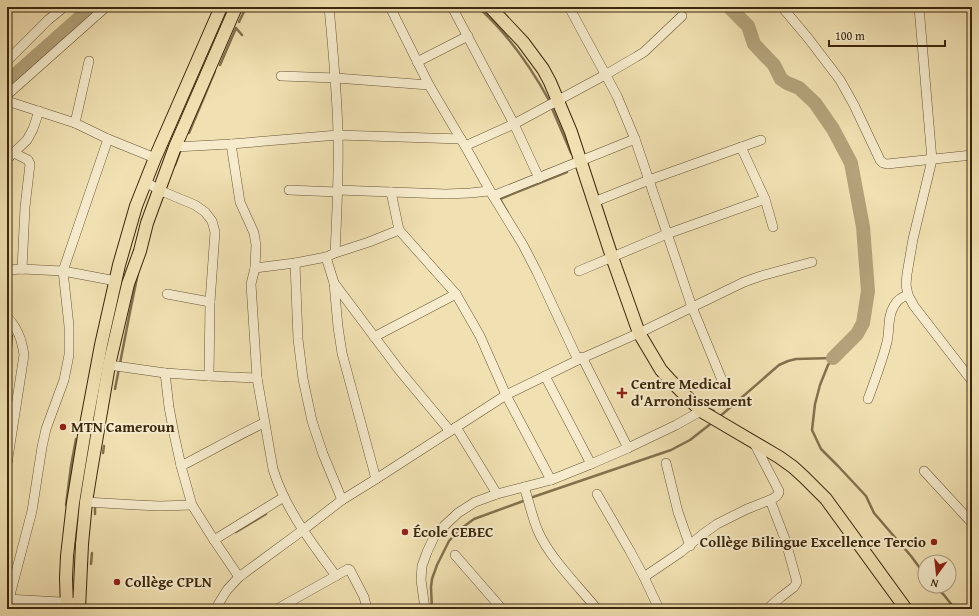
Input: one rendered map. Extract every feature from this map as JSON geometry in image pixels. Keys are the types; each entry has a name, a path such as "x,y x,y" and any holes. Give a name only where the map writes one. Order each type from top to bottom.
{"main road":[{"path":"67,606 67,556 73,503 101,345 127,236 136,206 155,158 221,7"},
{"path":"79,606 86,502 109,365 128,284 175,147 236,7"},
{"path":"490,7 523,42 543,69 550,82 571,132 612,257 639,333 661,370 704,412 779,457 793,467 826,499 906,609"}],"street":[{"path":"7,61 48,20 64,7"},
{"path":"7,96 106,7"},
{"path":"329,7 336,78 338,136 335,253"},
{"path":"390,7 429,85 491,194 523,245 580,358 628,448"},
{"path":"452,7 514,124 539,178"},
{"path":"569,7 617,96 636,139 692,307 724,385"},
{"path":"782,7 840,80 854,105 880,160 883,163 887,164 932,160 972,155"},
{"path":"919,7 932,160 913,239 906,285 908,295 914,306 972,381"},
{"path":"175,147 338,136 463,143 514,124 605,75 644,52 682,16"},
{"path":"417,62 468,36"},
{"path":"75,123 89,61"},
{"path":"281,76 336,78 429,85"},
{"path":"7,101 75,123 108,139 155,158"},
{"path":"10,156 27,140 39,112"},
{"path":"79,606 8,599 32,511 46,429 64,380 69,355 63,271 108,139"},
{"path":"288,190 427,194 491,194 539,178 636,139"},
{"path":"594,202 649,180 761,140"},
{"path":"231,144 240,202 254,233 256,245 255,268 251,284 257,378 273,469 276,481 303,530 336,576"},
{"path":"741,147 764,199 773,227"},
{"path":"10,156 28,160 30,164 25,207 22,268"},
{"path":"146,182 160,190 195,205 205,212 212,221 215,232 210,302 209,376"},
{"path":"391,192 399,230 456,294 480,336 506,395 551,480"},
{"path":"580,271 667,234 764,199"},
{"path":"255,268 326,257 399,230"},
{"path":"326,257 334,283 342,353 376,479"},
{"path":"216,609 227,590 238,577 342,500 506,395 580,358 639,333 724,291 755,278 812,262"},
{"path":"295,263 298,339 303,379 312,421 323,454 342,500"},
{"path":"7,270 22,268 63,271 116,281"},
{"path":"334,283 400,371 453,429 497,494"},
{"path":"167,294 210,302"},
{"path":"374,337 456,294"},
{"path":"868,398 883,356 893,307 899,299 908,295"},
{"path":"7,316 19,331 23,344 24,355 12,424 7,464"},
{"path":"109,365 209,376 257,378"},
{"path":"165,372 169,407 181,466 192,505 238,577"},
{"path":"545,376 591,464"},
{"path":"425,609 421,573 422,566 434,537 458,513 475,502 497,494 551,480 591,464 704,412"},
{"path":"181,466 264,423"},
{"path":"644,577 671,560 717,524 747,509 770,500 779,494 779,491 753,441"},
{"path":"666,463 678,512 690,546"},
{"path":"924,471 972,523"},
{"path":"524,487 538,531 549,550 597,609"},
{"path":"597,494 630,551 659,609"},
{"path":"214,540 284,497"},
{"path":"767,609 794,587 797,582 785,538 770,500"},
{"path":"86,502 145,506 192,505"},
{"path":"455,555 502,609"},
{"path":"277,609 346,569 350,570 364,597 367,609"}],"waterway":[{"path":"7,82 90,7"},
{"path":"239,22 246,7"},
{"path":"478,7 509,40 535,76 550,102"},
{"path":"729,7 748,26 754,44 774,65 781,79 799,88 815,103 833,129 851,163 863,227 868,291 863,323 857,334 833,358"},
{"path":"220,65 236,28 242,35"},
{"path":"189,133 215,71"},
{"path":"551,106 571,153"},
{"path":"175,165 181,149"},
{"path":"508,213 500,199 567,172"},
{"path":"115,389 138,273"},
{"path":"7,331 12,336 7,370"},
{"path":"833,358 828,365 820,385 815,404 812,430 821,449 866,496 874,513 917,564"},
{"path":"718,418 779,365 796,359 833,358"},
{"path":"709,409 714,411"},
{"path":"530,498 671,450 690,440 713,422"},
{"path":"66,505 76,439"},
{"path":"103,453 104,446"},
{"path":"432,609 432,579 449,541 459,530 474,519 526,500"},
{"path":"95,507 95,514"},
{"path":"236,532 266,514"},
{"path":"91,564 92,553"},
{"path":"943,594 955,609"}],"place":[{"name":"Centre Medical d'Arrondissement","path":"622,393"},
{"name":"MTN Cameroun","path":"63,427"},
{"name":"École CEBEC","path":"405,532"},
{"name":"Collège Bilingue Excellence Tercio","path":"934,542"},
{"name":"Collège CPLN","path":"117,582"}]}
